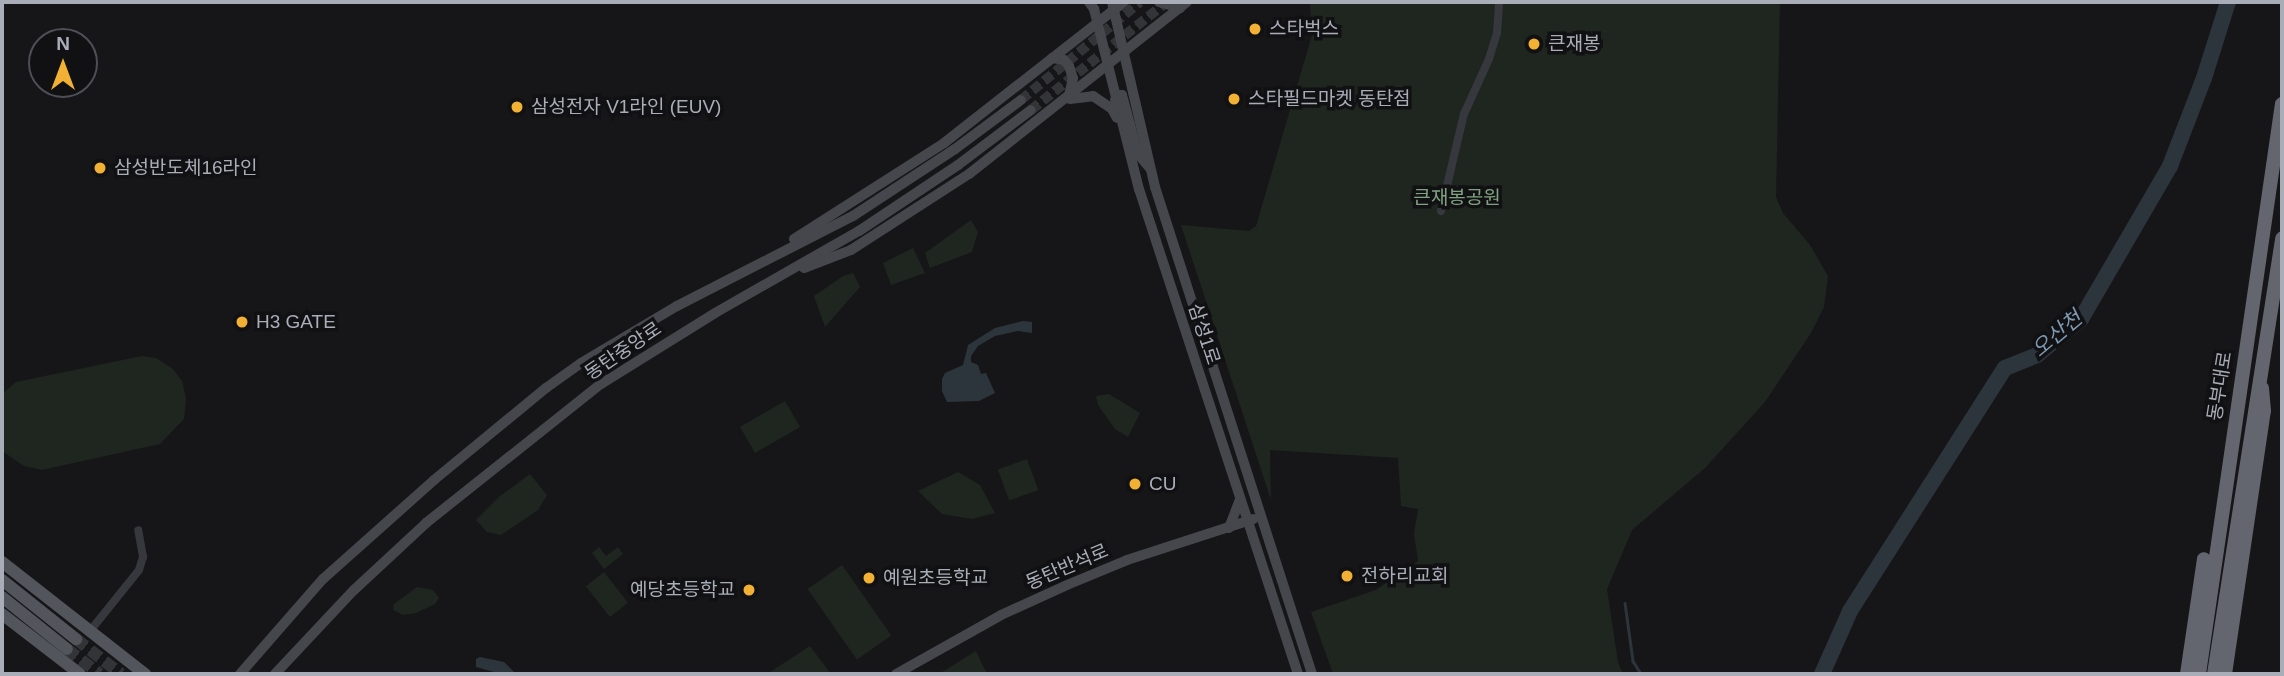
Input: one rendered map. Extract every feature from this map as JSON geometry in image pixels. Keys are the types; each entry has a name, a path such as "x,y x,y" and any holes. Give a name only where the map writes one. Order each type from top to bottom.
{"highway":[{"name":"동부대로","path":"2199,674 2282,104"},
{"name":"동부대로","path":"2214,674 2260,364 2282,238"},
{"path":"2187,674 2231,403 2249,324"},
{"path":"2225,674 2263,411 2260,364"}],"main road":[{"path":"2,562 145,674"},
{"path":"2,580 71,644 2,597"},
{"path":"2,614 80,674"}],"street":[{"name":"삼성1로","path":"1089,2 1097,23 1121,126 1143,202 1298,674"},
{"path":"1159,2 1184,5"},
{"path":"1441,212 1464,114 1489,59 1497,33 1499,2"},
{"name":"삼성1로","path":"1117,4 1150,169 1312,674"},
{"path":"760,262 944,143 1097,23 1117,4"},
{"path":"769,282 851,250 969,174 1184,5"},
{"path":"1052,58 1064,60 1071,71 1073,86 1064,100"},
{"path":"1115,100 1118,95 1122,95 1138,154 1150,169"},
{"path":"1064,100 1093,96 1112,109 1121,126"},
{"path":"760,262 853,216 955,149 1021,100"},
{"name":"동탄중앙로","path":"275,674 354,590 426,523 601,384 661,345 859,231 958,165 1031,110"},
{"name":"동탄중앙로","path":"240,674 323,579 408,501 546,388 629,333 760,262"},
{"path":"1229,528 1240,499"},
{"name":"동탄반석로","path":"896,674 1001,615 1067,585 1127,560 1262,516"},
{"path":"90,631 139,570 143,558 138,530"}],"green space":[{"name":"큰재봉공원","path":"1310,2 1780,2 1776,197 1783,213 1810,245 1828,276 1824,307 1811,333 1765,402 1705,468 1632,530 1607,589 1618,662 1623,674 1333,674 1311,612 1376,590 1418,561 1414,534 1418,509 1401,506 1398,458 1270,450 1271,500 1181,225 1249,231 1256,226 1312,35"},
{"path":"971,220 978,232 972,252 930,268 925,253"},
{"path":"913,248 925,273 891,285 883,263"},
{"path":"853,273 860,287 825,327 814,296 843,276"},
{"path":"142,356 156,358 173,369 182,381 186,398 184,419 160,444 42,470 24,466 2,451 2,394 16,382"},
{"path":"1109,394 1140,413 1128,437 1115,429 1098,405 1096,396"},
{"path":"785,401 800,427 755,453 740,427"},
{"path":"1027,459 1038,490 1009,501 998,470"},
{"path":"958,472 980,485 995,513 972,519 942,514 918,491"},
{"path":"530,474 547,495 538,510 501,535 487,532 476,520 500,496"},
{"path":"599,547 606,556 618,547 623,554 604,569 592,553"},
{"path":"842,565 891,635 857,660 808,589"},
{"path":"604,572 628,603 610,617 586,586"},
{"path":"417,587 433,590 439,598 435,604 416,613 403,615 393,610 394,604"},
{"path":"810,646 831,674 767,674"},
{"path":"976,651 987,674 939,674"}],"shaded area":[{"path":"1023,321 1032,322 1032,333 1018,331 995,336 978,346 971,356 971,362 978,365 981,374 986,373 995,393 979,401 947,402 942,391 942,379 945,373 963,365 968,345 995,328"},
{"path":"480,657 504,662 516,674 501,674 476,667 476,659"}],"waterway":[{"name":"오산천","path":"1822,674 1850,611 2005,368 2037,355 2081,319 2170,166 2204,78 2228,2"},
{"path":"1625,603 1633,661 1641,674"}],"tunnel":[{"path":"1021,100 1140,2"},
{"path":"1031,110 1167,2"},
{"path":"76,639 121,674"},
{"path":"67,649 100,674"}],"place":[{"name":"스타벅스","path":"1255,29"},
{"name":"큰재봉","path":"1534,44"},
{"name":"스타필드마켓 동탄점","path":"1234,99"},
{"name":"삼성전자 V1라인 (EUV)","path":"517,107"},
{"name":"삼성반도체16라인","path":"100,168"},
{"name":"H3 GATE","path":"242,322"},
{"name":"CU","path":"1135,484"},
{"name":"전하리교회","path":"1347,576"},
{"name":"예원초등학교","path":"869,578"},
{"name":"예당초등학교","path":"749,590"}]}
